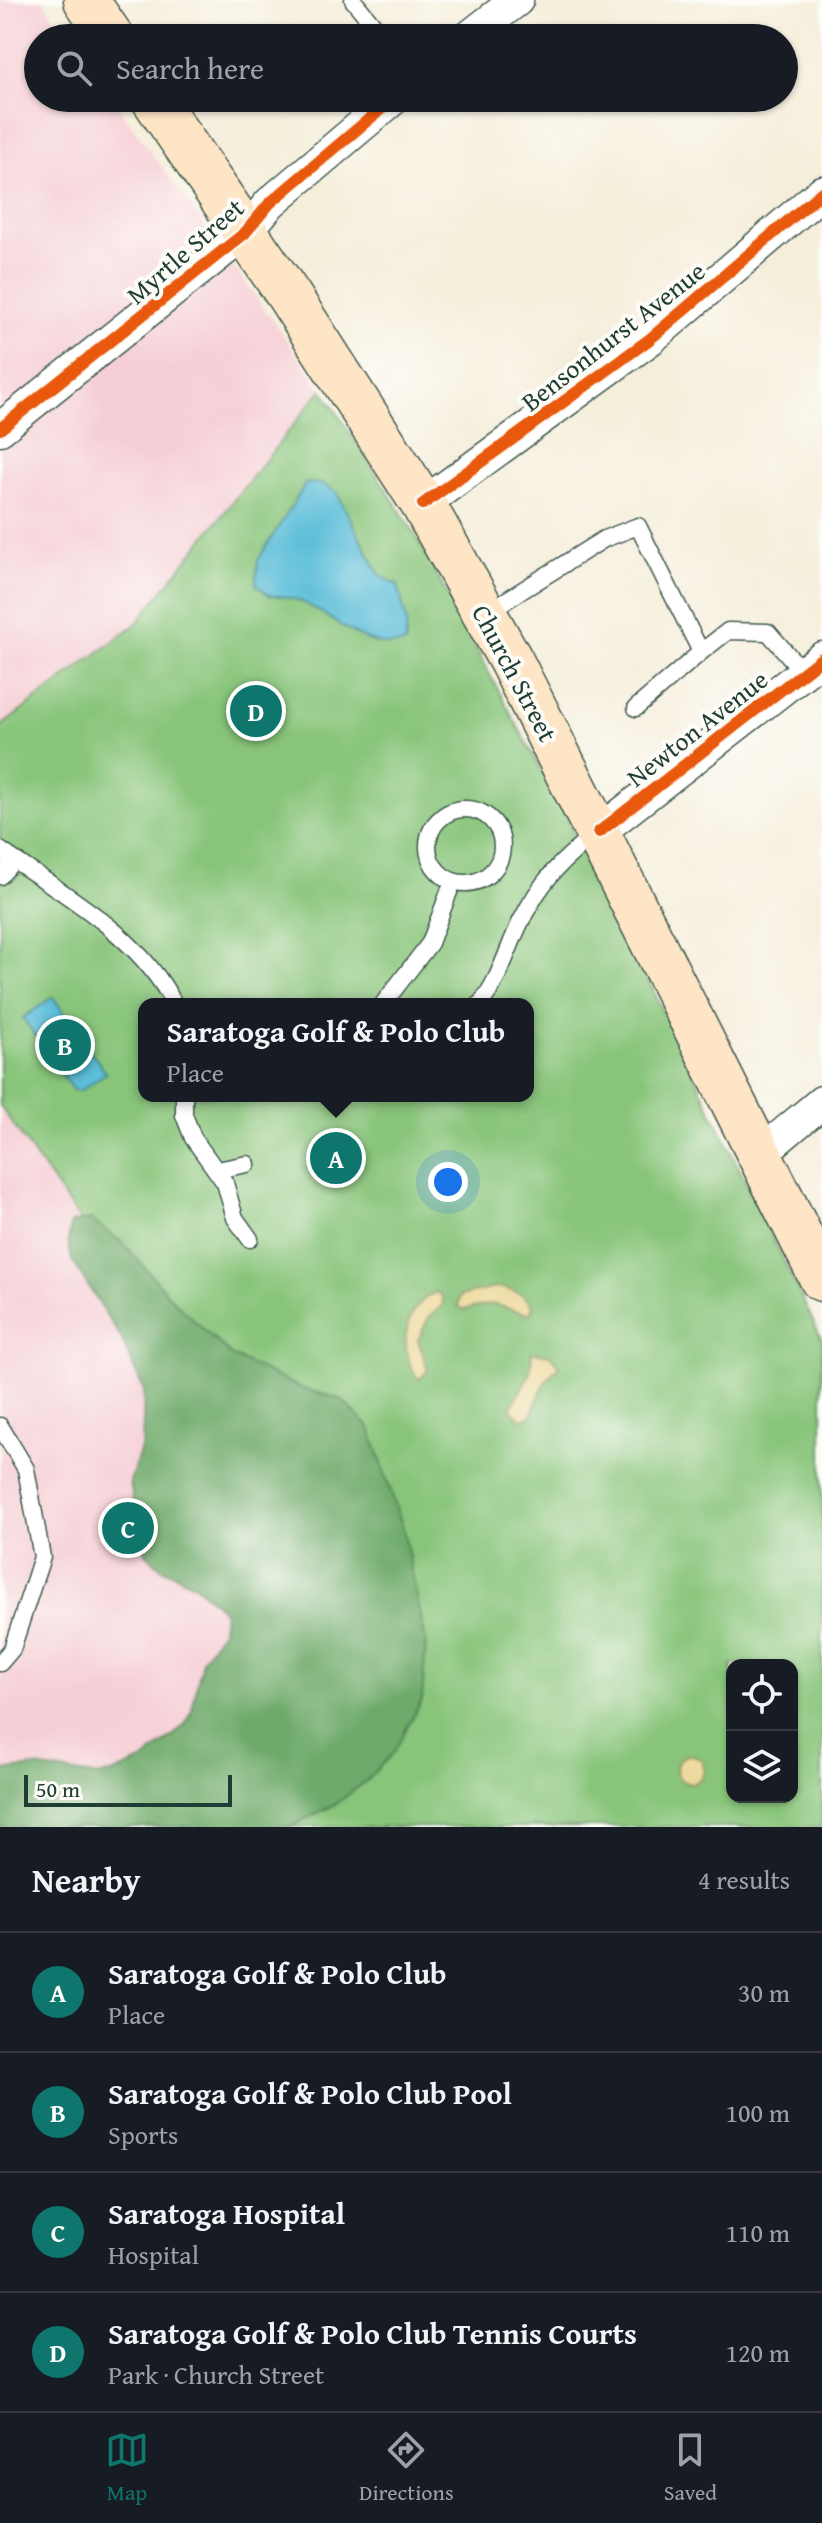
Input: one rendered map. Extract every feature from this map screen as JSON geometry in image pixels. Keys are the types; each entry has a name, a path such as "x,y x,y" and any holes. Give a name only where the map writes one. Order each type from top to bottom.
{"main road":[{"path":"86,0 102,24"},
{"name":"Church Street","path":"163,112 423,504 485,614 599,832 822,1279"}],"street":[{"path":"486,24 517,0"},
{"name":"Myrtle Street","path":"0,429 245,233 270,203 377,112"},
{"name":"Bensonhurst Avenue","path":"423,504 650,339 822,192"},
{"name":"Newton Avenue","path":"599,832 813,665"},
{"path":"761,1153 822,1102"}],"lane":[{"path":"353,0 373,24"},
{"path":"485,614 604,539 638,526 701,652"},
{"path":"636,708 728,631 768,632 813,665"},
{"path":"476,810 496,826 501,838 498,863 479,880 453,881 433,866 428,854 431,828 450,812 476,810"},
{"path":"484,998 500,972 521,922 548,874 568,854 599,832"},
{"path":"0,876 7,855 118,934 152,966 171,998"},
{"path":"390,998 430,943 453,881"},
{"path":"184,1102 184,1115 193,1138 225,1183 235,1218 250,1239"},
{"path":"217,1170 247,1164"},
{"path":"0,1426 26,1469 42,1557 12,1649 0,1663"}],"shaded area":[{"path":"0,0 42,0 59,24 24,24 24,112 122,112 322,389 136,624 0,727"},
{"path":"0,1106 211,1408 255,1737 0,1827"}],"green space":[{"path":"322,389 413,531 600,880 822,1340 822,1827 66,1827 255,1737 211,1408 0,1106 0,727 136,624"},
{"path":"91,1220 123,1243 174,1301 232,1356 303,1389 341,1399 370,1428 403,1528 426,1642 422,1700 393,1753 366,1781 336,1804 290,1827 0,1827 0,1771 35,1767 94,1776 112,1774 144,1760 184,1726 192,1710 202,1660 222,1630 224,1611 194,1584 160,1567 147,1554 138,1537 130,1481 142,1445 144,1391 122,1340 72,1260 68,1242 71,1223"}],"sand":[{"path":"498,1287 527,1298 533,1307 529,1314 493,1304 463,1310 458,1306 460,1296"},
{"path":"436,1292 442,1296 443,1305 429,1317 418,1340 428,1370 419,1380 408,1357 406,1332 416,1309 424,1299"},
{"path":"532,1352 550,1355 559,1366 545,1382 530,1417 521,1419 510,1409 530,1374"},
{"path":"690,1755 700,1759 704,1769 700,1779 690,1783 680,1779 676,1769 680,1759"}],"water":[{"path":"306,483 323,484 337,493 380,576 398,585 407,624 405,644 386,645 368,640 305,603 288,597 270,596 256,584 258,560"},
{"path":"53,997 106,1073 80,1091 72,1089 23,1018"}],"cycle path":[{"path":"0,429 245,233 270,203 377,112"},
{"path":"423,504 650,339 822,192"},
{"path":"599,832 822,658"}],"place":[{"name":"Saratoga Golf & Polo Club Tennis Courts","path":"256,711"},
{"name":"Saratoga Golf & Polo Club Pool","path":"65,1045"},
{"name":"Saratoga Golf & Polo Club","path":"336,1158"},
{"name":"Saratoga Hospital","path":"128,1528"}]}
